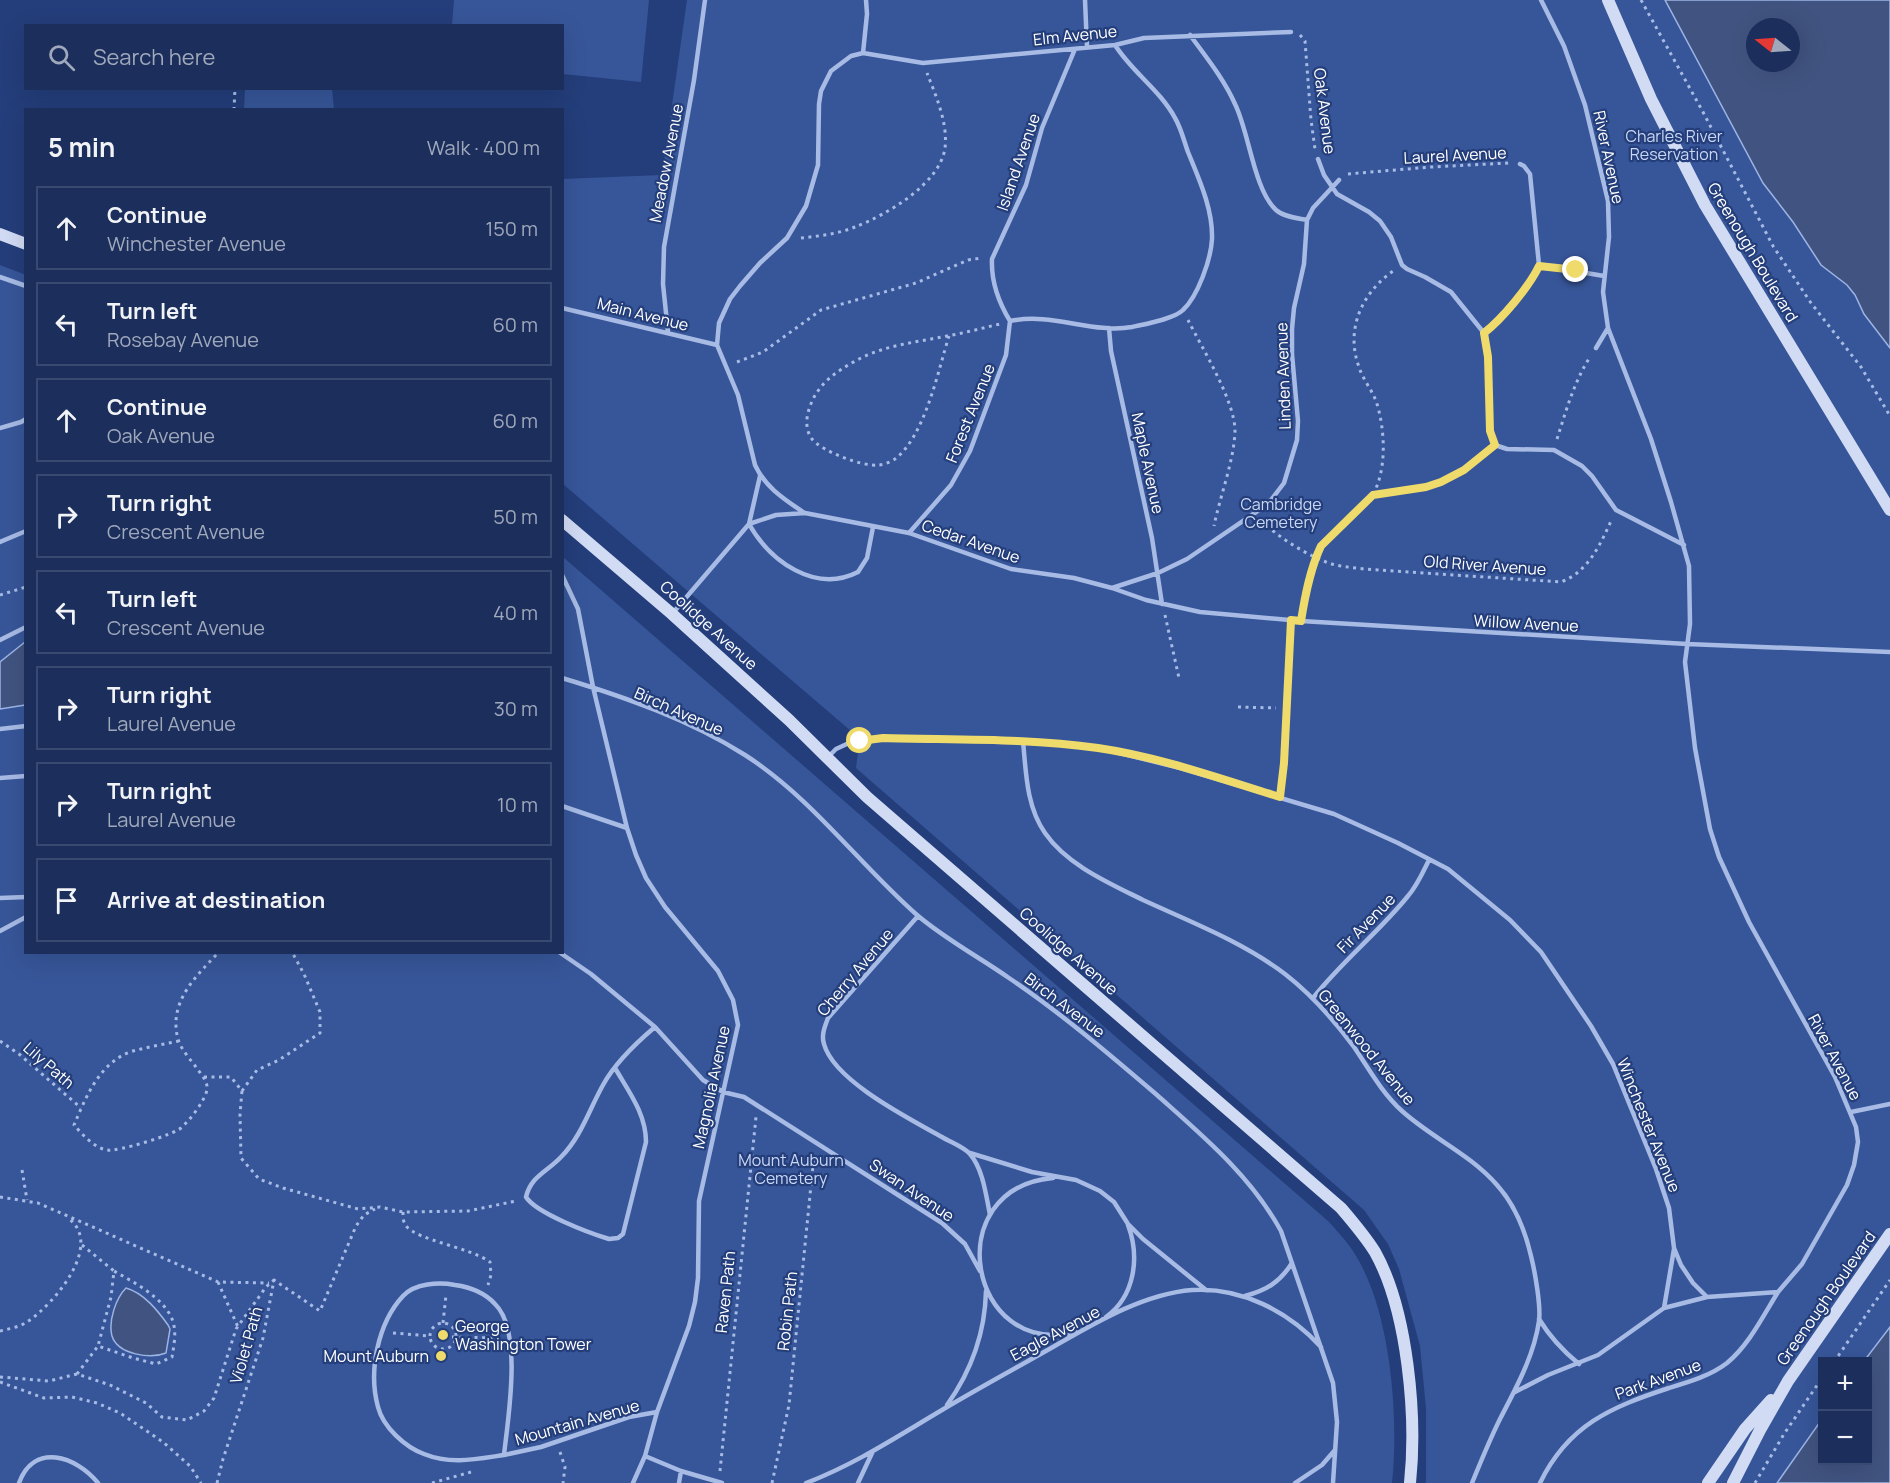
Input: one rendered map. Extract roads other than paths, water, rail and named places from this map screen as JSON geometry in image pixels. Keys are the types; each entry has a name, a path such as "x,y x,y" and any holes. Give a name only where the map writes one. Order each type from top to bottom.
{"street":[{"name":"Greenough Boulevard","path":"1608,0 1651,99 1705,205 1890,510"},
{"path":"0,234 24,243"},
{"name":"Coolidge Avenue","path":"564,522 672,614 789,720 867,797 1341,1208 1375,1253 1388,1283 1404,1345 1411,1411 1410,1483"},
{"name":"Greenough Boulevard","path":"1733,1483 1788,1382 1890,1234"},
{"name":"Greenough Boulevard","path":"1708,1483 1745,1429 1788,1382"}],"lane":[{"name":"Meadow Avenue","path":"668,332 663,284 664,247 698,60 705,0"},
{"path":"805,513 784,500 760,476 738,395 717,345 719,323 730,299 799,222 816,178 819,104 826,79 840,63 850,56 863,53 866,0"},
{"path":"1085,0 1087,47"},
{"name":"River Avenue","path":"1541,0 1564,46 1585,105 1608,201 1609,237 1603,292 1608,328 1651,439 1689,566 1691,597 1685,662 1695,748 1710,829 1719,857 1770,963 1835,1077 1851,1112 1858,1142 1854,1165 1847,1185 1802,1264 1778,1292"},
{"name":"Elm Avenue","path":"863,53 923,63 1115,45 1144,38 1291,32"},
{"path":"1190,35 1230,92 1261,184 1271,204 1283,214 1307,220 1313,208 1339,180"},
{"path":"1010,321 1032,318 1109,328 1131,327 1183,310 1199,286 1212,239 1209,214 1201,186 1175,117 1156,91 1131,68 1115,45"},
{"name":"Island Avenue","path":"1010,321 996,291 992,259 1026,185 1042,128 1075,49"},
{"name":"Oak Avenue","path":"1318,159 1331,188"},
{"name":"Laurel Avenue","path":"1520,164 1528,169 1530,174 1539,266"},
{"path":"1331,188 1380,221 1391,237 1402,265 1451,292 1484,333 1488,357 1490,431 1495,445 1507,449 1554,450 1582,466 1616,510 1684,545"},
{"name":"Linden Avenue","path":"1112,588 1158,573 1187,559 1268,504 1284,483 1297,440 1298,421 1292,329 1294,308 1304,264 1307,220"},
{"path":"1484,333 1492,327 1528,284 1539,266 1604,276"},
{"path":"0,277 24,285"},
{"name":"Main Avenue","path":"564,308 717,345"},
{"name":"Forest Avenue","path":"909,532 951,485 970,451 1006,355 1010,321"},
{"name":"Maple Avenue","path":"1109,328 1111,351 1158,573 1162,604"},
{"path":"1596,348 1608,328"},
{"path":"0,428 24,420"},
{"path":"672,614 749,524 760,476"},
{"path":"749,524 776,515 805,513"},
{"name":"Cedar Avenue","path":"805,513 909,532 1011,569 1074,578 1162,604"},
{"path":"749,524 768,550 795,571 817,578 840,578 858,572 867,558 873,527"},
{"path":"0,542 24,532"},
{"name":"Magnolia Avenue","path":"564,579 578,609 593,687 627,828 646,878 665,907 718,971 733,1000 738,1024 699,1201 698,1278 695,1302 689,1326 657,1412 645,1456 633,1483"},
{"name":"Willow Avenue","path":"1162,604 1200,612 1301,621 1687,644 1890,652"},
{"path":"1280,797 1284,763 1291,620"},
{"path":"0,640 24,628"},
{"name":"Birch Avenue","path":"564,679 593,687 690,727 726,744 769,771 819,815 918,916 1066,1020 1118,1062 1239,1172 1256,1191 1281,1231 1323,1348 1336,1401 1333,1483"},
{"path":"0,729 24,726"},
{"name":"Winchester Avenue","path":"826,758 836,749 849,743 872,739 1023,741 1099,748 1136,756 1334,814 1448,868 1510,920 1541,952 1591,1026 1613,1064 1652,1158 1669,1208 1674,1248 1681,1265 1693,1283 1707,1296"},
{"name":"Greenwood Avenue","path":"1023,741 1029,792 1036,815 1044,832 1061,851 1085,869 1118,888 1207,929 1251,952 1284,973 1313,998 1331,1018 1400,1109 1417,1124 1478,1166 1512,1203 1528,1244 1534,1267 1539,1319 1527,1365 1515,1392"},
{"path":"0,778 24,776"},
{"path":"564,807 627,828"},
{"name":"Fir Avenue","path":"1313,998 1332,975 1410,895 1429,860"},
{"path":"0,898 24,897"},
{"name":"Cherry Avenue","path":"918,916 828,1018 823,1030 823,1044 832,1060 856,1084 969,1153 1032,1172 1083,1182 1100,1191 1114,1202 1128,1224 1143,1239 1206,1290"},
{"path":"0,931 24,918"},
{"name":"Swan Avenue","path":"562,954 655,1027 703,1080 723,1092 744,1097 927,1213 965,1244 980,1270"},
{"path":"615,1068 637,1105 646,1127 646,1142 623,1234 618,1238 609,1239 530,1204 526,1197 528,1187 533,1180 562,1157 573,1143 603,1084 615,1068 640,1040 655,1027"},
{"path":"1851,1112 1890,1104"},
{"path":"969,1153 982,1178 990,1215"},
{"path":"1061,1178 1042,1180 1022,1186 1008,1195 990,1215 980,1240 978,1259 986,1289 1000,1311 1023,1328 1048,1334 1069,1334 1082,1330"},
{"path":"1096,1324 1110,1314 1122,1300 1134,1271 1134,1245 1128,1224"},
{"path":"1664,1308 1674,1248"},
{"path":"1245,1296 1272,1286 1284,1276 1292,1263"},
{"name":"Mountain Avenue","path":"504,1455 511,1398 511,1363 506,1321 497,1305 482,1293 448,1284 418,1287 405,1294 393,1309 382,1332 373,1380 378,1408 389,1428 407,1445 423,1454 455,1461 504,1455 556,1442 629,1417 657,1412"},
{"path":"946,1408 969,1371 977,1349 983,1327 986,1289"},
{"name":"Eagle Avenue","path":"806,1483 873,1451 1082,1330 1158,1297 1190,1290 1245,1296 1299,1324 1323,1348"},
{"path":"1472,1483 1515,1392 1548,1375 1598,1355 1664,1308 1707,1296 1778,1292"},
{"name":"Park Avenue","path":"1540,1483 1547,1469 1567,1443 1610,1410 1708,1375 1728,1362 1746,1341 1778,1292"},
{"path":"1539,1319 1549,1336 1579,1364"},
{"path":"1295,1483 1322,1465 1335,1450"},
{"path":"858,1483 873,1451"},
{"path":"645,1456 681,1471 720,1483"},
{"path":"19,1483 23,1471 34,1461 44,1457 59,1458 78,1465 98,1483"},
{"path":"679,1483 681,1471"}],"place":[{"name":"George Washington Tower","path":"443,1335"},
{"name":"Mount Auburn","path":"441,1356"}],"park label":[{"name":"Charles River Reservation","path":"1674,145"},
{"name":"Cambridge Cemetery","path":"1281,513"},
{"name":"Mount Auburn Cemetery","path":"791,1169"}]}
